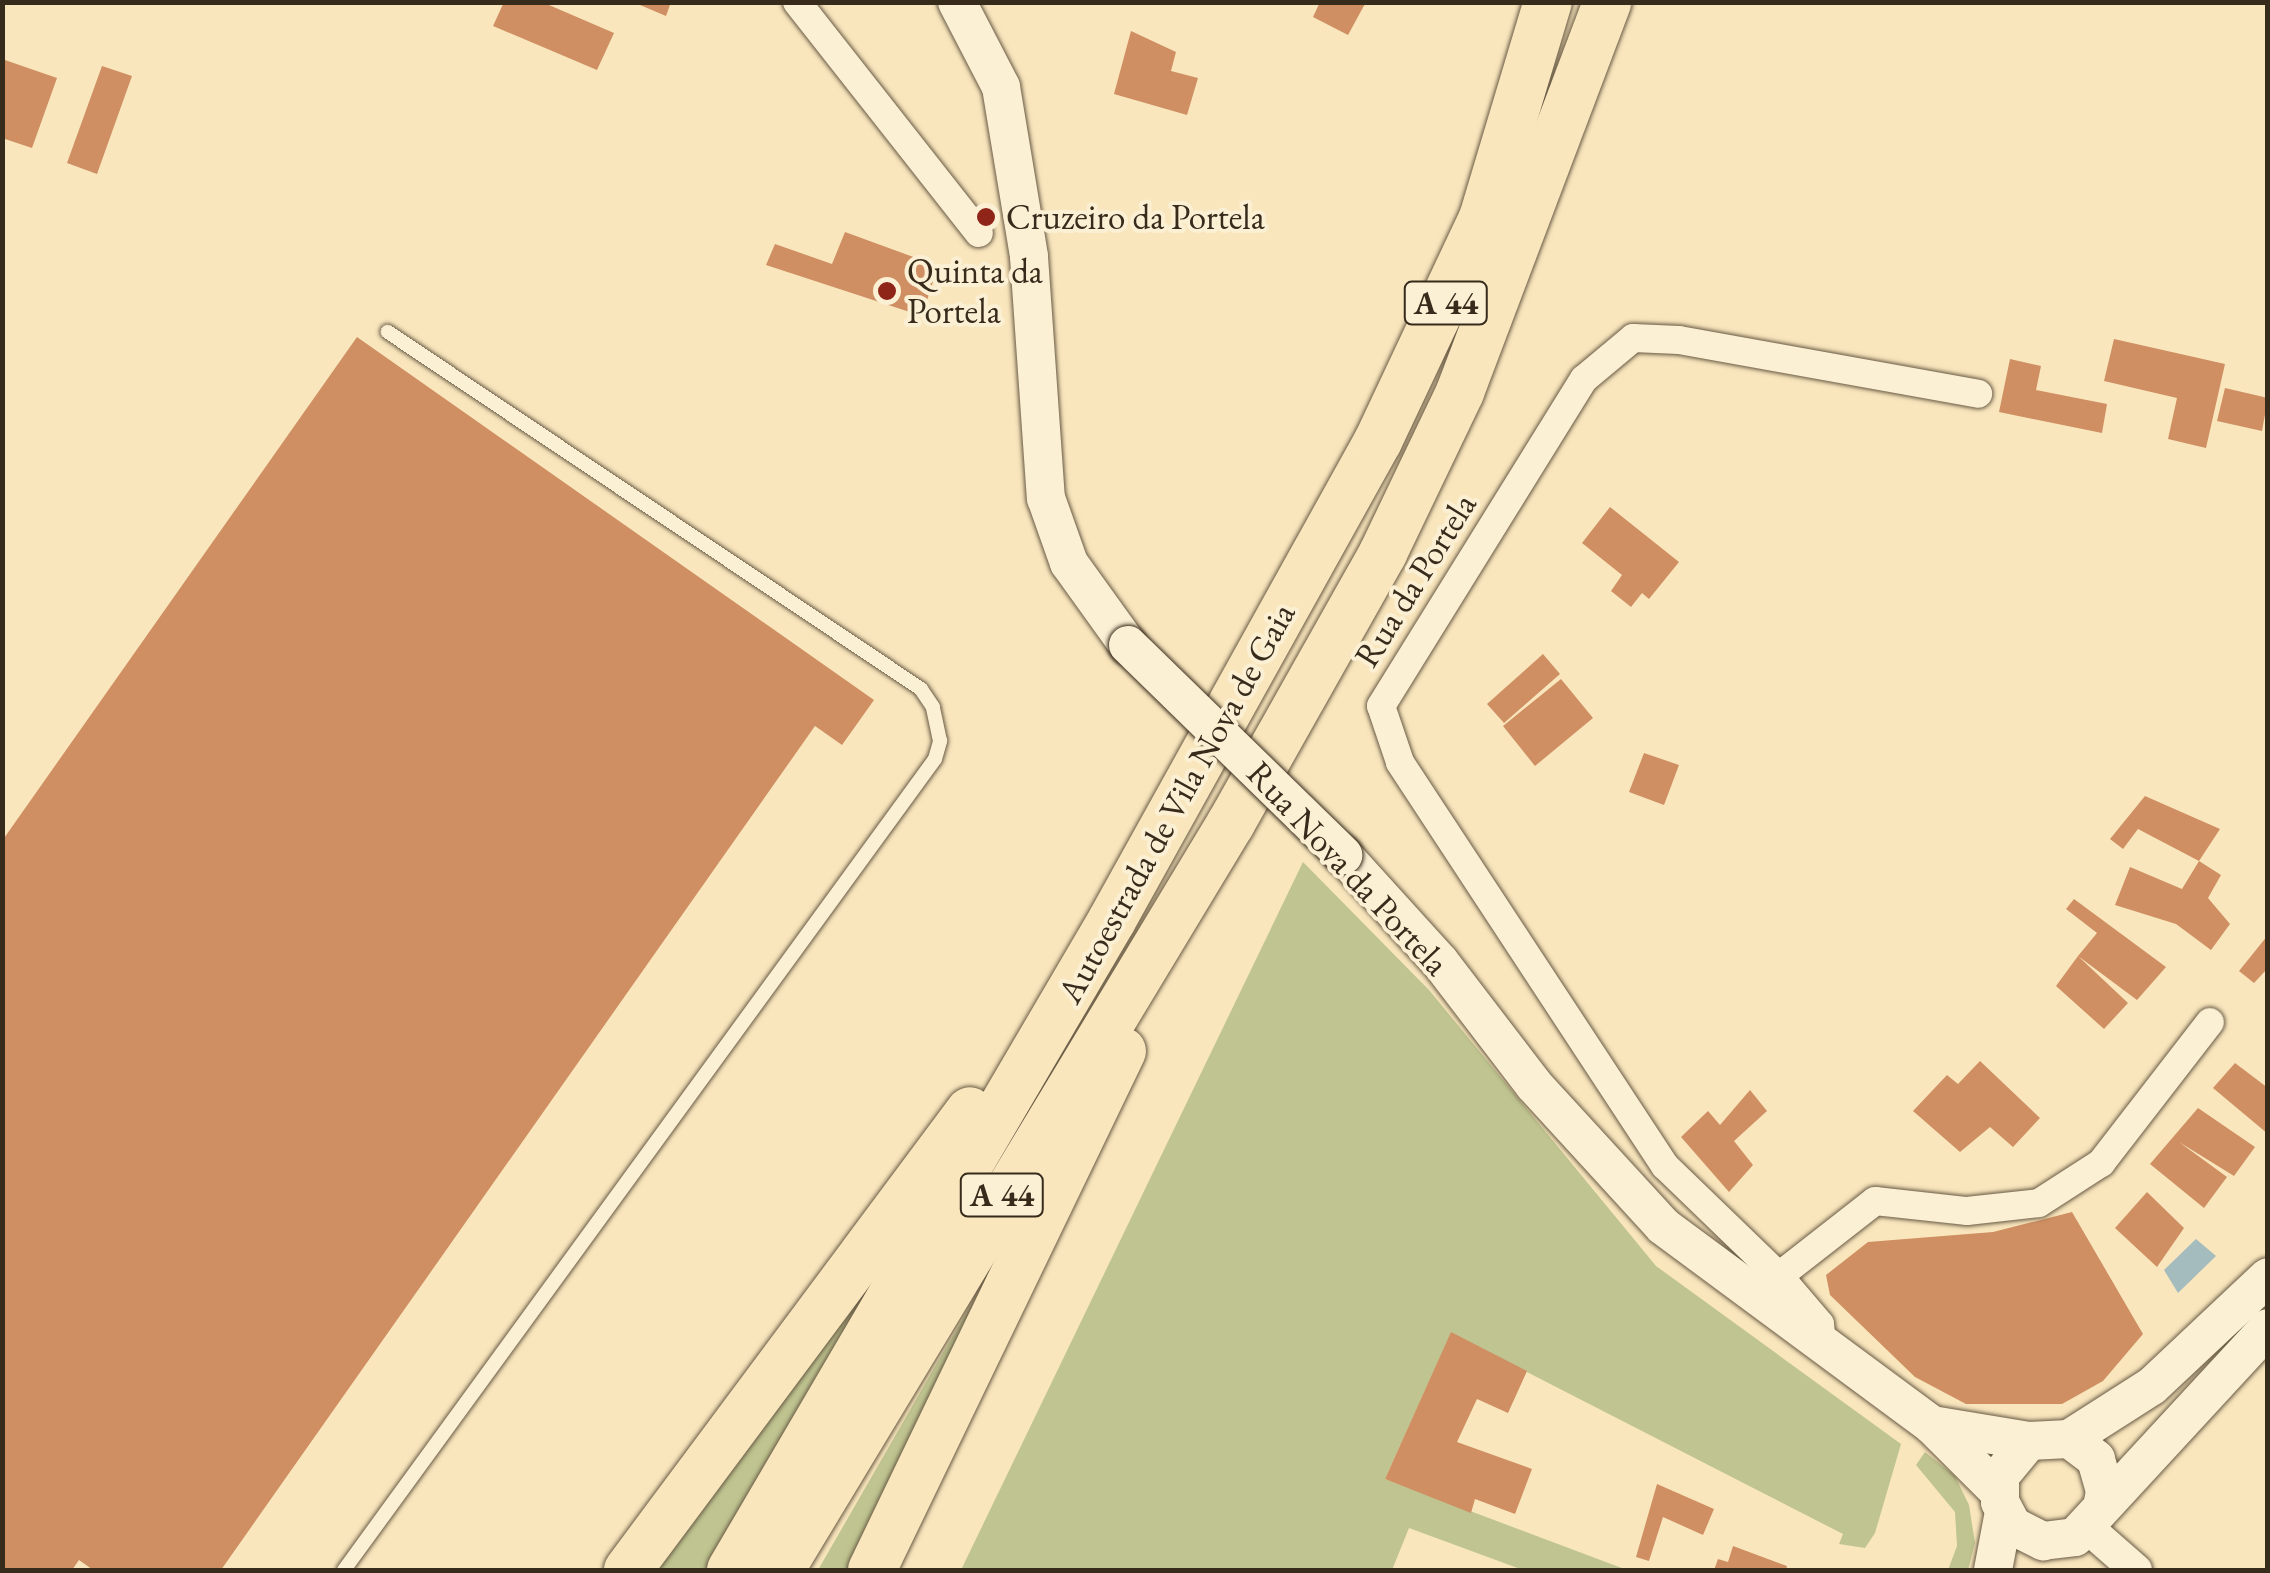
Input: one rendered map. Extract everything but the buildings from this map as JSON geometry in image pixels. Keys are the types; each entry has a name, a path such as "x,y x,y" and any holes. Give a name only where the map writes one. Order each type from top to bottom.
{"highway":[{"name":"Autoestrada de Vila Nova de Gaia","path":"731,1570 1112,920 1378,441 1458,278 1504,161 1548,2"},
{"name":"Autoestrada de Vila Nova de Gaia","path":"780,1570 1231,822 1428,466 1522,235 1597,16"},
{"path":"872,1570 1231,822"},
{"path":"628,1570 1112,920"}],"main road":[{"name":"Rua Nova da Portela","path":"957,2 1001,87 1030,257 1046,498 1070,563 1128,645 1343,855 1440,962 1534,1085 1663,1226 1822,1350 1932,1426 2002,1502"},
{"path":"1993,1570 2006,1462 2029,1441 2070,1439 2152,1386 2268,1277"},
{"path":"2049,1570 2268,1328"},
{"name":"Rua Nova da Portela","path":"1932,1426 2029,1441"},
{"path":"2002,1502 2027,1536 2059,1542 2088,1524 2103,1474 2096,1459 2070,1439"}],"street":[{"path":"797,2 980,234"},
{"name":"Rua da Portela","path":"1822,1350 1820,1324 1780,1276 1665,1166 1400,762 1381,706 1584,378 1633,338 1679,340 1978,394"},
{"path":"1780,1276 1875,1201 1967,1211 2039,1203 2100,1163 2210,1022"},
{"path":"2088,1524 2136,1570"}],"lane":[{"path":"344,1570 924,775 940,741 933,707 920,689 388,332"}],"green space":[{"path":"1303,862 1429,990 1656,1266 1901,1444 1875,1533 1865,1548 1839,1544 1843,1534 1451,1333 1385,1479 1627,1570 1523,1570 1409,1528 1392,1570 961,1570"},
{"path":"948,1156 705,1570 651,1570"},
{"path":"1026,1214 859,1570 818,1570 948,1344"},
{"path":"1925,1452 1955,1476 1969,1505 1975,1543 1968,1570 1948,1570 1957,1546 1955,1512 1916,1465"}],"water":[{"path":"2196,1239 2216,1256 2178,1293 2164,1270"}],"place":[{"name":"Cruzeiro da Portela","path":"986,217"},
{"name":"Quinta da Portela","path":"887,291"}]}
